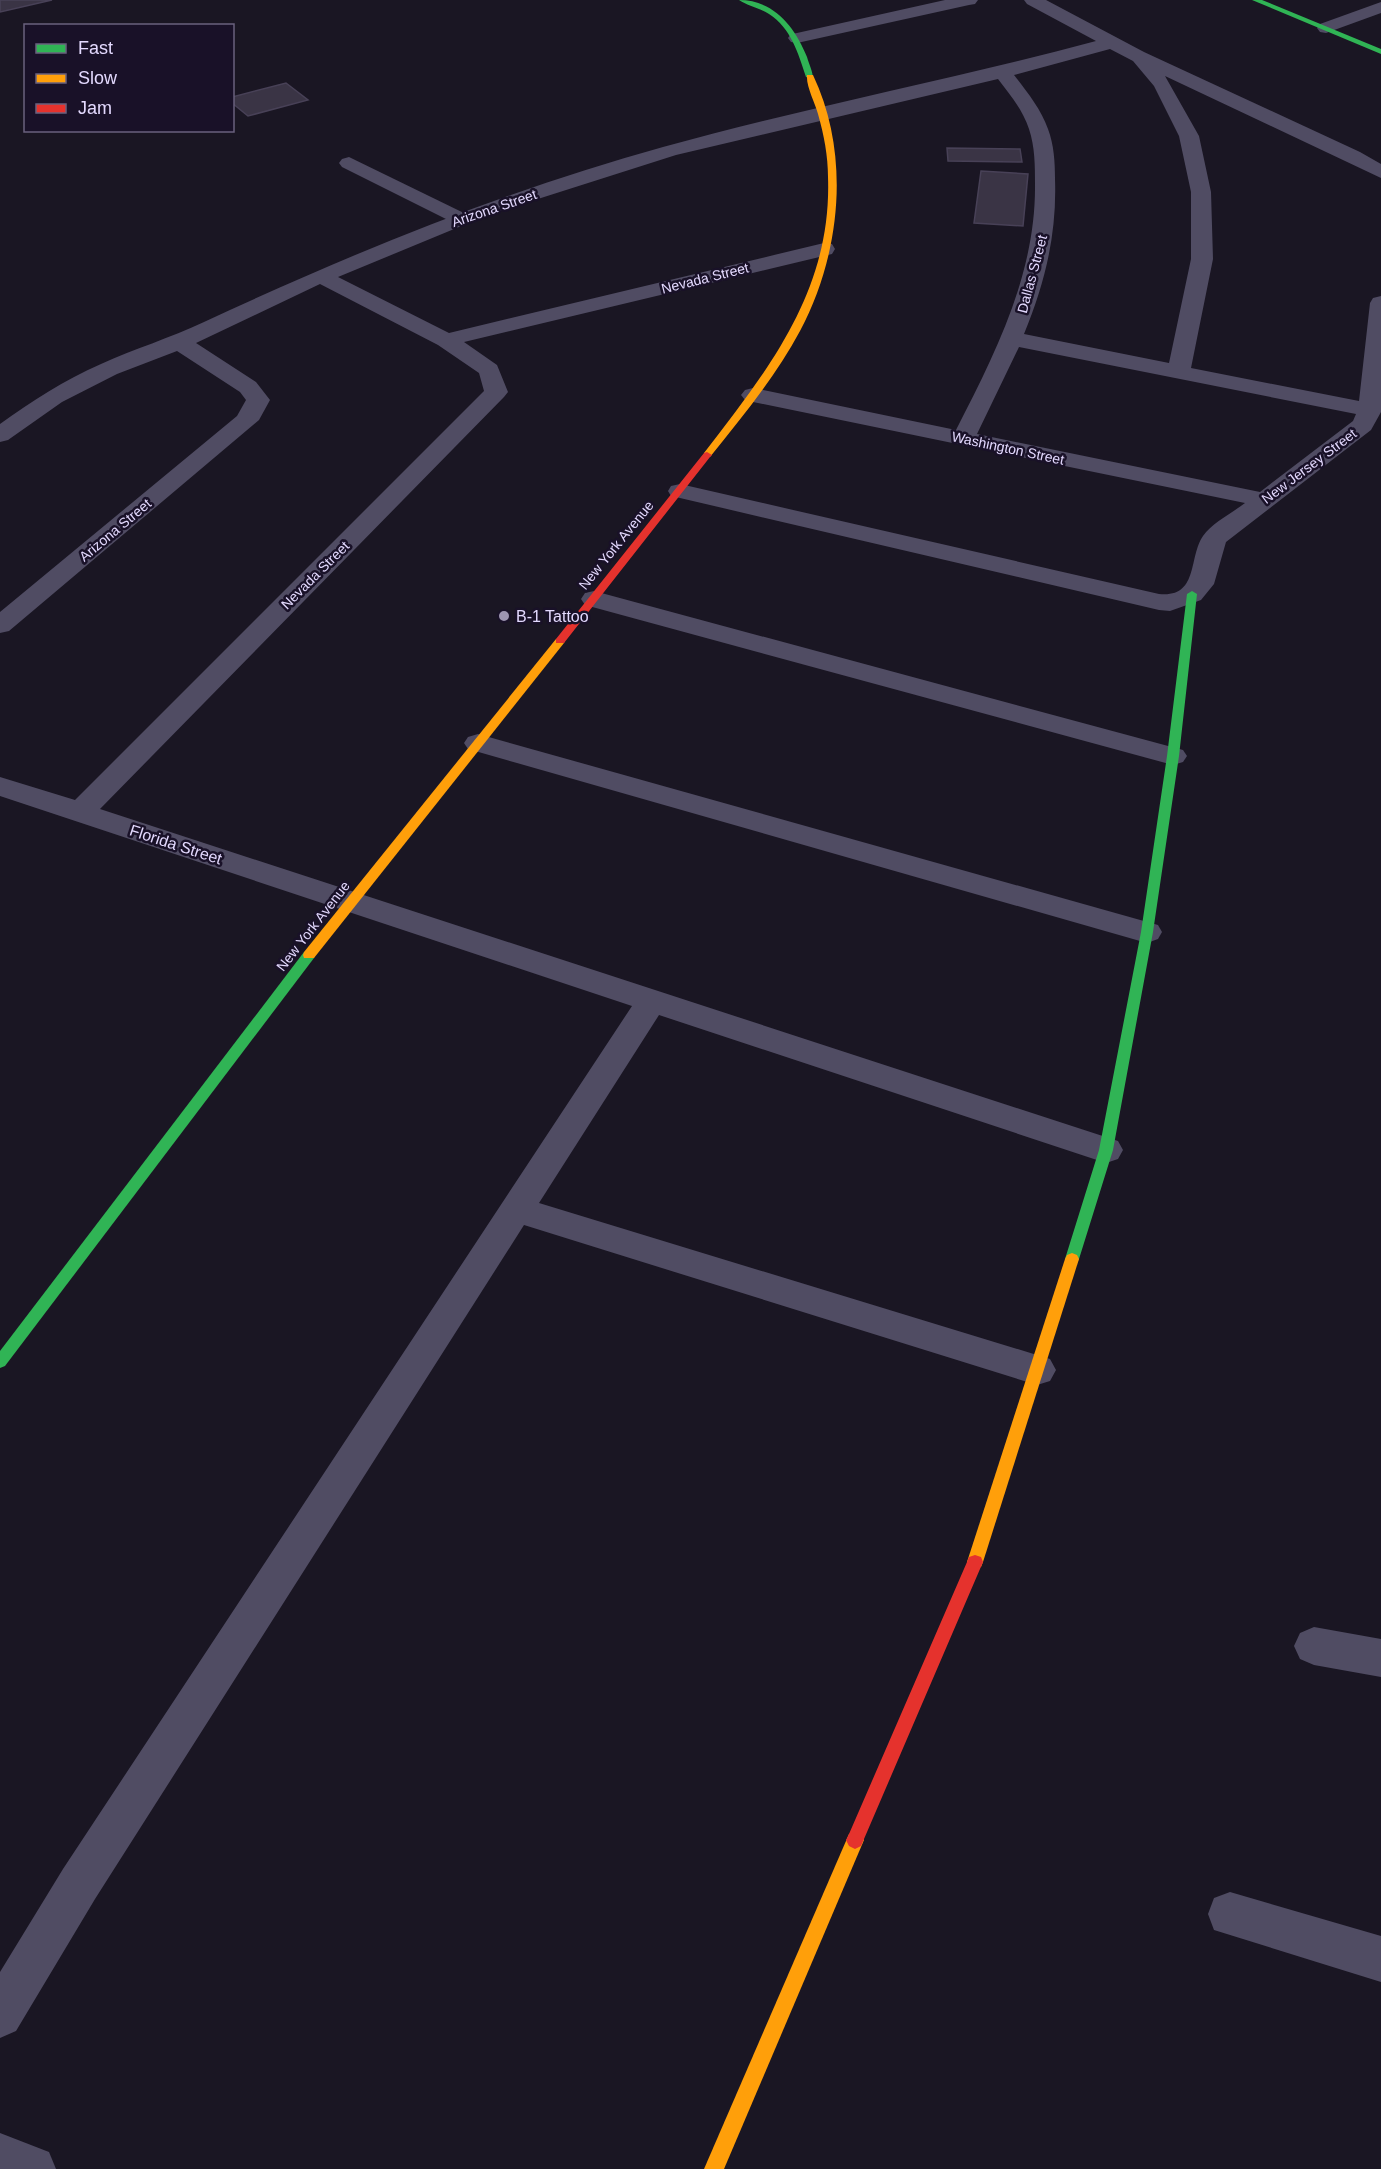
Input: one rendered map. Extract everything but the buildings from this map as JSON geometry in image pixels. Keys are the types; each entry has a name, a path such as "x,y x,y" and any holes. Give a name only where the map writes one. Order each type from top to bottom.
{"street":[{"name":"New York Avenue","path":"0,1362 351,902 680,491 753,395 805,313 817,280 824,249 832,169 822,113 797,38 785,20 777,12 761,4 743,0"},
{"path":"797,38 969,0"},
{"path":"1032,0 1137,56 1353,156 1381,172"},
{"path":"1256,0 1381,52"},
{"path":"1326,28 1381,7"},
{"path":"822,113 1003,72 1113,42"},
{"path":"1137,56 1162,84 1189,136 1201,192 1202,259 1179,371"},
{"name":"Dallas Street","path":"963,438 1013,339 1043,245 1046,178 1041,136 1036,122 1003,72"},
{"name":"Arizona Street","path":"0,435 54,397 109,369 179,342 320,276 461,219 669,151 822,113"},
{"path":"349,163 461,219"},
{"name":"Nevada Street","path":"446,340 824,249"},
{"name":"Nevada Street","path":"80,812 496,392 489,370 446,340 320,276"},
{"name":"New Jersey Street","path":"1186,597 1201,584 1214,539 1353,435 1363,425 1370,410 1381,303"},
{"path":"1013,339 1370,410"},
{"name":"Arizona Street","path":"0,625 247,420 258,400 248,387 179,342"},
{"name":"Washington Street","path":"753,395 1264,500"},
{"path":"680,491 1159,602 1186,597 1173,756 1147,932 1106,1150 977,1557 714,2169"},
{"path":"594,598 1173,756"},
{"path":"478,743 1147,932"},
{"name":"Florida Street","path":"0,786 1106,1150"},
{"path":"0,2015 79,1884 651,1000"},
{"path":"516,1209 1037,1370"},
{"path":"1314,1646 1381,1658"},
{"path":"1230,1914 1381,1959"},
{"path":"0,2157 32,2169"}],"traffic: fast":[{"path":"743,0 771,12 789,28 800,49 810,77"},
{"path":"1256,0 1381,52"},
{"path":"1072,1259 1106,1150 1147,932 1173,756 1192,594"},
{"path":"0,1362 309,955"}],"traffic: slow":[{"path":"707,455 753,395 795,332 821,270 830,224 833,178 828,136 810,77"},
{"path":"309,955 560,641"},
{"path":"975,1562 1072,1259"},
{"path":"714,2169 855,1840"}],"traffic: jam":[{"path":"560,641 707,455"},
{"path":"855,1840 975,1562"}],"place":[{"name":"B-1 Tattoo","path":"504,616"}]}
